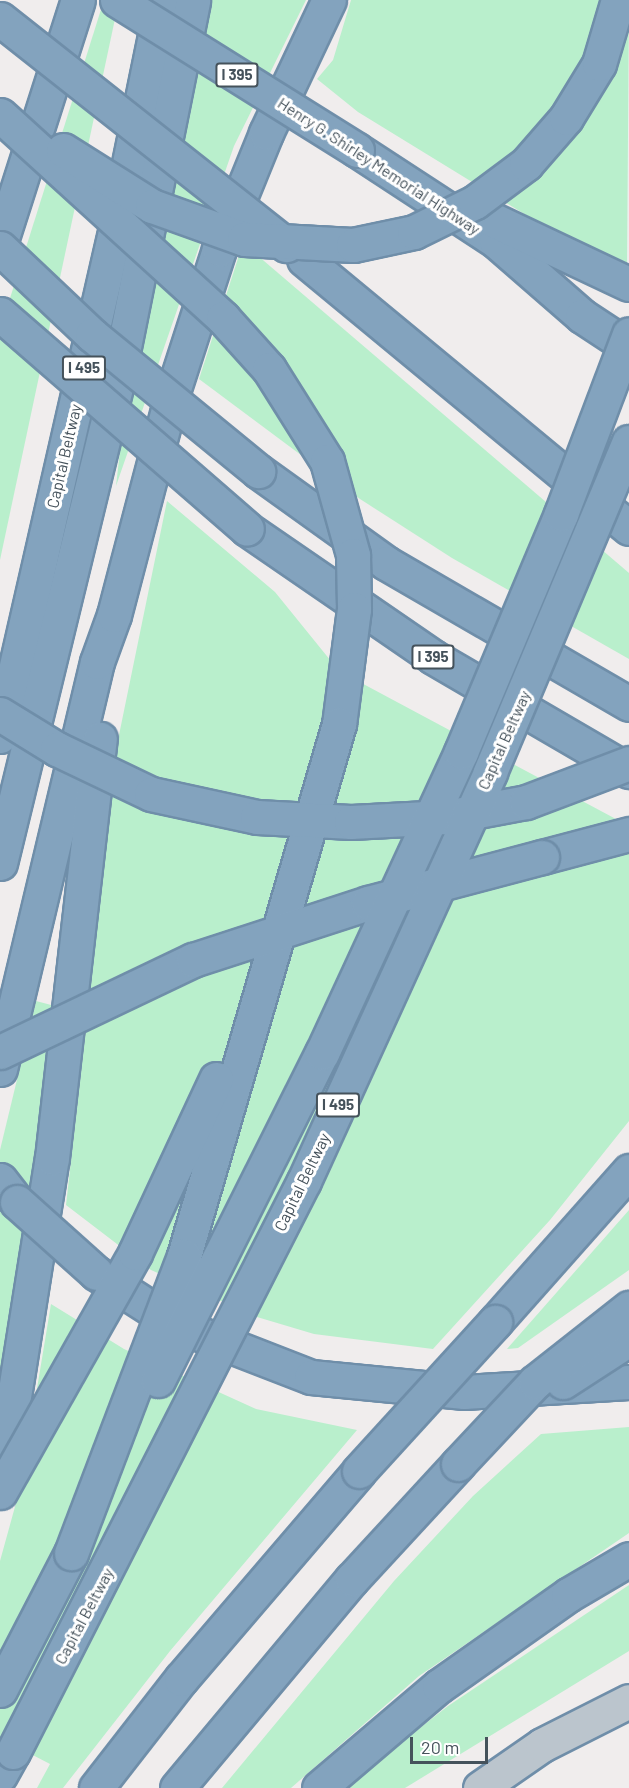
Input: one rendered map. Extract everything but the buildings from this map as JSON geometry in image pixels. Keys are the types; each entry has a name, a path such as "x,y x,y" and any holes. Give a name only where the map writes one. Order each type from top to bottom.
{"highway":[{"path":"78,0 0,246 92,335 258,471 386,563 629,704"},
{"name":"Henry G. Shirley Memorial Highway","path":"117,0 357,150 496,241 582,316 629,347"},
{"name":"Capital Beltway","path":"0,736 116,227 162,0"},
{"path":"0,863 114,394 193,0"},
{"path":"0,1069 96,662 114,615 171,398 219,249 266,133 330,0"},
{"path":"0,108 99,174 196,225 244,239 353,245 414,232 476,202 526,164 566,118 598,64 618,0"},
{"path":"0,19 304,259 629,528"},
{"path":"0,115 223,318 302,417 333,481 353,555 348,669 339,724 273,941 184,1256 71,1553"},
{"path":"357,150 629,284"},
{"name":"I 395","path":"0,314 247,529 433,657 629,771"},
{"path":"0,1690 322,1053 461,752 561,514 629,334"},
{"name":"Capital Beltway","path":"6,1764 304,1181 490,772 629,442"},
{"path":"0,1486 52,1158 114,615"},
{"path":"0,714 57,749 151,794 257,817 351,822 446,817 526,802 629,763"},
{"path":"0,1052 193,960 368,903 629,834"},
{"path":"0,1492 135,1254 195,1129 273,941"},
{"path":"96,1788 181,1679 359,1471 629,1172"},
{"path":"6,1189 96,1273 177,1325 311,1377 464,1392 629,1382"},
{"path":"177,1788 344,1588 535,1382 629,1308"},
{"path":"458,1464 574,1374 629,1339"},
{"path":"319,1788 439,1686 568,1595 629,1559"}],"street":[{"path":"480,1788 542,1745 629,1701"}],"green space":[{"path":"104,0 119,0 0,560 0,330"},
{"path":"211,0 306,0 234,146 116,486 122,433"},
{"path":"351,0 629,0 627,270 526,215 358,112 317,79 333,60"},
{"path":"243,243 629,573 629,659 452,558 360,499 199,379"},
{"path":"167,501 275,592 339,671 629,826 629,1121 550,1220 433,1349 314,1334 257,1317 151,1270 66,1205 119,735"},
{"path":"36,1001 55,1006 0,1400 0,1150"},
{"path":"629,1210 629,1270 518,1348 507,1349"},
{"path":"51,1304 124,1349 256,1409 357,1430 170,1651 63,1788 37,1788 50,1764 0,1738 0,1561 21,1485"},
{"path":"629,1427 629,1533 419,1676 291,1788 222,1788 394,1581 473,1496 541,1434"},
{"path":"629,1585 629,1651 405,1788 343,1788 448,1706"}]}
